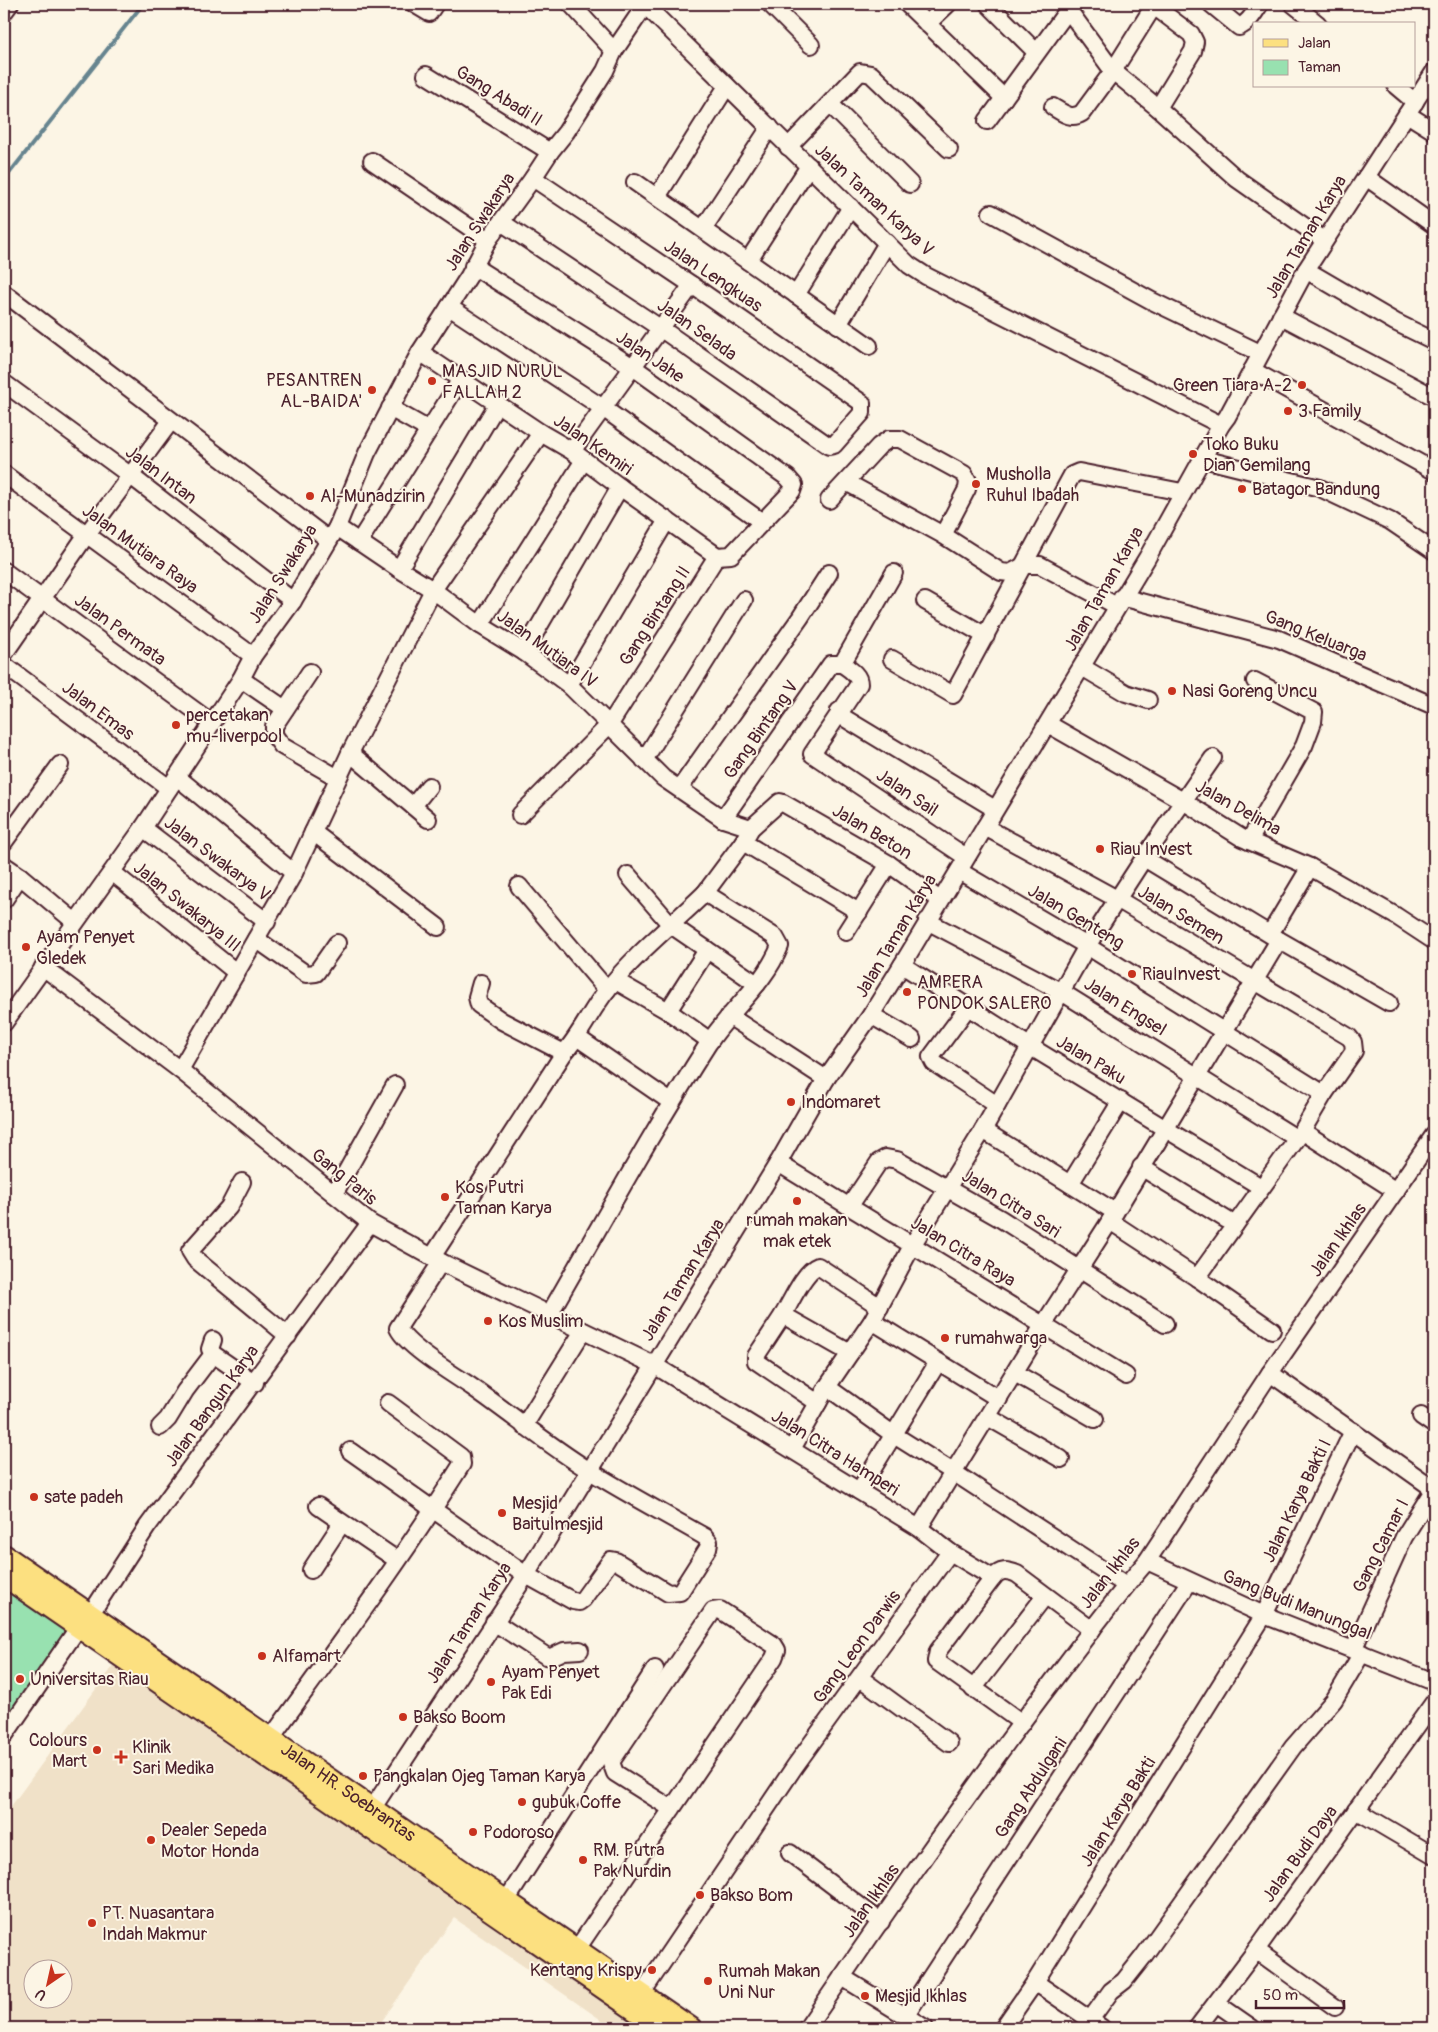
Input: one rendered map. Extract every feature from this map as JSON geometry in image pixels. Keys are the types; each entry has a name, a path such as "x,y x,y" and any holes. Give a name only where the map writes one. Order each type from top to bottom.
{"main road":[{"name":"Jalan HR. Soebrantas","path":"4,1555 36,1587 662,2022 691,2028"},
{"name":"Jalan HR. Soebrantas","path":"4,1576 36,1587"},
{"name":"Jalan HR. Soebrantas","path":"178,1686 270,1738 578,1949 642,1994 662,2022"}],"street":[{"path":"4,12 10,4"},
{"path":"414,4 429,13 435,4"},
{"path":"571,4 614,51"},
{"name":"Jalan Swakarya","path":"4,1023 42,967 143,828 242,679 253,656 293,601 333,533 367,452 420,352 488,240 566,132 600,79 614,51 646,4"},
{"name":"Jalan Taman Karya V","path":"646,4 909,265 926,276 1221,425"},
{"path":"770,4 810,45"},
{"path":"907,4 1004,98"},
{"path":"927,24 948,4"},
{"path":"988,4 1036,52"},
{"path":"1210,4 1239,27 1250,19 1260,4"},
{"path":"1293,4 1316,22"},
{"path":"987,121 1066,7 1113,72 1158,108 1237,178 1324,240"},
{"path":"1053,107 1067,115 1076,116 1082,113 1113,72 1148,8 1191,34 1195,42 1193,51 1158,108"},
{"path":"788,147 860,72 866,72 871,74 949,149"},
{"name":"Jalan Taman Karya","path":"372,1809 526,1575 778,1163 826,1079 871,1015 902,965 1147,558 1182,492 1227,417 1306,270 1434,72"},
{"name":"Gang Abadi II","path":"426,75 550,152"},
{"path":"657,197 727,86"},
{"path":"1397,88 1411,108 1434,131"},
{"path":"830,104 910,184"},
{"path":"703,229 770,127"},
{"path":"372,161 488,240"},
{"path":"748,261 809,166"},
{"path":"1366,177 1434,225"},
{"name":"Jalan Lengkuas","path":"533,178 692,285 862,404 862,413"},
{"path":"635,182 869,346"},
{"path":"796,295 851,207"},
{"path":"991,214 1152,301 1260,353"},
{"name":"Jalan Selada","path":"501,222 660,328 829,446 834,445 862,413"},
{"path":"838,324 887,243"},
{"name":"Jalan Jahe","path":"473,266 633,367 788,478 794,485 792,491 762,522"},
{"path":"1306,270 1395,322 1434,342"},
{"path":"480,625 578,456 603,408 692,285"},
{"name":"Jalan Mutiara IV","path":"4,293 171,420 333,533 359,542 399,570 433,590 480,625 524,652 569,685 662,778 680,788 859,912"},
{"path":"449,307 603,408 762,522 731,555 717,556"},
{"path":"1281,316 1434,397"},
{"name":"Jalan Kemiri","path":"420,352 578,456 717,556"},
{"path":"1252,370 1434,471"},
{"path":"359,542 461,379"},
{"name":"Jalan Intan","path":"4,382 131,476 293,601"},
{"path":"399,570 498,403"},
{"path":"390,408 429,430"},
{"path":"4,654 86,534 171,420"},
{"path":"180,1070 294,873 350,753 433,590 541,432"},
{"path":"829,500 879,446 889,439 900,439 964,474 968,481 966,489 943,535"},
{"path":"1203,458 1320,488 1390,521 1434,551"},
{"path":"892,659 954,696 1072,475 1079,472 1182,492"},
{"name":"Jalan Mutiara Raya","path":"4,474 253,656"},
{"path":"846,482 943,535 1001,572 1010,573 1025,565"},
{"path":"524,652 620,487"},
{"path":"569,685 667,520"},
{"name":"Gang Bintang II","path":"520,815 610,724 717,556"},
{"name":"Gang Keluarga","path":"1025,565 1040,565 1120,602 1279,639 1434,706"},
{"name":"Jalan Permata","path":"4,571 212,722"},
{"path":"680,788 800,618 829,573"},
{"name":"Gang Bintang V","path":"723,819 836,664 894,573"},
{"path":"644,760 744,600"},
{"path":"925,601 986,636"},
{"path":"836,664 856,675 859,679 858,684 838,711 841,716 995,808"},
{"name":"Jalan Emas","path":"4,665 173,783 294,873"},
{"path":"1082,667 1126,693 1148,700"},
{"path":"310,672 274,726 274,735 282,746 338,778"},
{"path":"242,679 285,709"},
{"path":"1248,841 1304,746 1313,722 1314,712 1255,681"},
{"name":"Jalan Sail","path":"838,711 812,754 963,864"},
{"name":"Jalan Delima","path":"1048,724 1184,801 1248,841 1310,867 1396,916 1434,941"},
{"path":"350,753 428,819"},
{"path":"792,1449 827,1388 876,1314 913,1244 983,1130 1086,946 1213,758"},
{"path":"4,842 60,764"},
{"path":"414,806 429,786"},
{"name":"Jalan Beton","path":"747,835 780,802 889,864 940,900"},
{"name":"Jalan Semen","path":"985,827 1117,899 1253,982 1349,1037 1353,1042 1354,1051 1324,1094"},
{"name":"Jalan Swakarya V","path":"143,828 267,922"},
{"path":"313,832 438,927"},
{"path":"350,1451 526,1575 573,1601 579,1602 611,1560 616,1561 668,1593 680,1592 708,1548 709,1542 705,1537 589,1470 524,1426 424,1353 401,1334 398,1328 436,1260 564,1054 578,1038 611,985 638,955 705,893 747,835"},
{"path":"1144,858 1274,937 1389,1002"},
{"path":"846,932 889,864"},
{"name":"Jalan Genteng","path":"963,864 1086,946 1225,1030 1324,1094"},
{"path":"4,865 75,922"},
{"path":"919,1528 1044,1324 1113,1216 1225,1030 1253,982 1310,867"},
{"name":"Jalan Swakarya III","path":"112,872 237,973"},
{"path":"628,875 671,925 757,984"},
{"path":"4,900 20,876"},
{"path":"519,886 611,985 668,1011 710,1041"},
{"path":"550,1313 671,1102 710,1041 757,984 775,958 780,946 775,937 705,893"},
{"name":"Jalan Engsel","path":"927,922 1060,990 1298,1135 1305,1133 1396,1191"},
{"path":"256,939 306,974 311,975 316,973 337,943"},
{"path":"668,1011 707,950"},
{"name":"Jalan Paku","path":"902,965 1031,1047 1166,1128 1261,1188"},
{"name":"Gang Paris","path":"42,967 180,1070 370,1223 436,1260 550,1313 654,1365"},
{"path":"481,983 477,997 479,1005 502,1021 564,1054"},
{"path":"968,1007 932,1057 934,1063 997,1105"},
{"path":"871,1015 912,1039"},
{"path":"730,1016 826,1079"},
{"path":"578,1038 671,1102"},
{"path":"334,1194 395,1085"},
{"path":"1197,1278 1298,1135 1324,1094"},
{"path":"1070,1184 1121,1101"},
{"path":"983,1130 1070,1184 1197,1278 1272,1330"},
{"name":"Jalan Ikhlas","path":"807,2028 942,1831 1146,1561 1270,1373 1434,1135"},
{"name":"Jalan Citra Sari","path":"849,1207 879,1162 886,1158 897,1160 1000,1219 1165,1324"},
{"name":"Jalan Citra Raya","path":"778,1163 1044,1324 1126,1376"},
{"path":"1141,1167 1235,1225"},
{"path":"242,1182 229,1207 190,1251 195,1259 288,1336"},
{"name":"Jalan Bangun Karya","path":"4,1736 147,1527 370,1223"},
{"path":"818,1403 756,1361 756,1356 807,1274 818,1266 938,1362 999,1399"},
{"path":"783,1315 850,1353"},
{"path":"524,1426 583,1331"},
{"path":"160,1427 168,1420 213,1347 255,1382"},
{"path":"859,1491 938,1362"},
{"name":"Jalan Citra Hamperi","path":"654,1365 919,1528 950,1552 993,1578"},
{"path":"1015,1373 1096,1419"},
{"path":"1270,1373 1434,1489"},
{"path":"827,1388 894,1435 1126,1585"},
{"path":"270,1738 397,1560 439,1512 462,1464 461,1457 388,1403"},
{"path":"988,1417 1061,1459"},
{"name":"Jalan Karya Bakti I","path":"1264,1615 1353,1432"},
{"name":"Gang Camar I","path":"1096,2024 1111,1991 1124,1981 1143,1957 1293,1747 1334,1700 1357,1651 1404,1538 1434,1489"},
{"path":"318,1506 397,1560"},
{"path":"310,1570 342,1522"},
{"name":"Gang Leon Darwis","path":"642,1994 795,1766 950,1552"},
{"name":"Gang Budi Manunggal","path":"1146,1561 1264,1615 1434,1682"},
{"path":"1022,1723 940,1665 936,1658 938,1651 993,1578 1005,1570 1017,1574 1092,1630"},
{"name":"Gang Abdulgani","path":"906,2015 1189,1582"},
{"path":"974,1689 1045,1596"},
{"path":"506,1901 662,1672 714,1611 720,1610 728,1614 774,1645 777,1650 578,1949"},
{"name":"Jalan Karya Bakti","path":"1003,2028 1035,1982 1264,1615"},
{"path":"494,1622 546,1656 551,1657 564,1651 580,1650"},
{"path":"662,1672 611,1762 615,1773 672,1808"},
{"path":"860,1678 949,1743"},
{"name":"Jalan Budi Daya","path":"1197,2028 1256,1950 1434,1702"},
{"path":"1356,1810 1434,1856"},
{"path":"790,1853 881,1922"},
{"path":"1256,1950 1335,2007"},
{"path":"842,1977 925,2028"},
{"path":"1035,1982 1096,2024"},
{"path":"1216,2003 1252,2028"}],"shaded area":[{"path":"114,1664 649,2028 613,2028 454,1918 377,2028 4,2028 4,1816"}],"green space":[{"name":"Universitas Riau","path":"4,1589 68,1633 4,1726"}],"waterway":[{"path":"4,180 143,4"}],"place":[{"name":"MASJID NURUL FALLAH 2","path":"432,381"},
{"name":"Green Tiara A-2","path":"1302,385"},
{"name":"PESANTREN AL-BAIDA'","path":"372,390"},
{"name":"3 Family","path":"1288,411"},
{"name":"Toko Buku Dian Gemilang","path":"1193,454"},
{"name":"Musholla Ruhul Ibadah","path":"976,484"},
{"name":"Batagor Bandung","path":"1242,489"},
{"name":"Al-Munadzirin","path":"310,496"},
{"name":"Nasi Goreng Uncu","path":"1172,691"},
{"name":"percetakan mu-liverpool","path":"176,725"},
{"name":"Riau Invest","path":"1100,849"},
{"name":"Ayam Penyet Gledek","path":"26,947"},
{"name":"RiauInvest","path":"1132,974"},
{"name":"AMPERA PONDOK SALERO","path":"907,992"},
{"name":"Indomaret","path":"791,1102"},
{"name":"Kos Putri Taman Karya","path":"445,1197"},
{"name":"rumah makan mak etek","path":"797,1201"},
{"name":"Kos Muslim","path":"488,1321"},
{"name":"rumahwarga","path":"945,1338"},
{"name":"sate padeh","path":"34,1497"},
{"name":"Mesjid Baitulmesjid","path":"502,1513"},
{"name":"Alfamart","path":"262,1656"},
{"name":"Universitas Riau","path":"20,1679"},
{"name":"Ayam Penyet Pak Edi","path":"491,1682"},
{"name":"Bakso Boom","path":"403,1717"},
{"name":"Colours Mart","path":"97,1750"},
{"name":"Klinik Sari Medika","path":"121,1757"},
{"name":"Pangkalan Ojeg Taman Karya","path":"363,1776"},
{"name":"gubuk Coffe","path":"522,1802"},
{"name":"Podoroso","path":"473,1832"},
{"name":"Dealer Sepeda Motor Honda","path":"151,1840"},
{"name":"RM. Putra Pak Nurdin","path":"583,1860"},
{"name":"Bakso Bom","path":"700,1895"},
{"name":"PT. Nuasantara Indah Makmur","path":"92,1923"},
{"name":"Kentang Krispy","path":"652,1970"},
{"name":"Rumah Makan Uni Nur","path":"708,1981"},
{"name":"Mesjid Ikhlas","path":"865,1996"}]}
